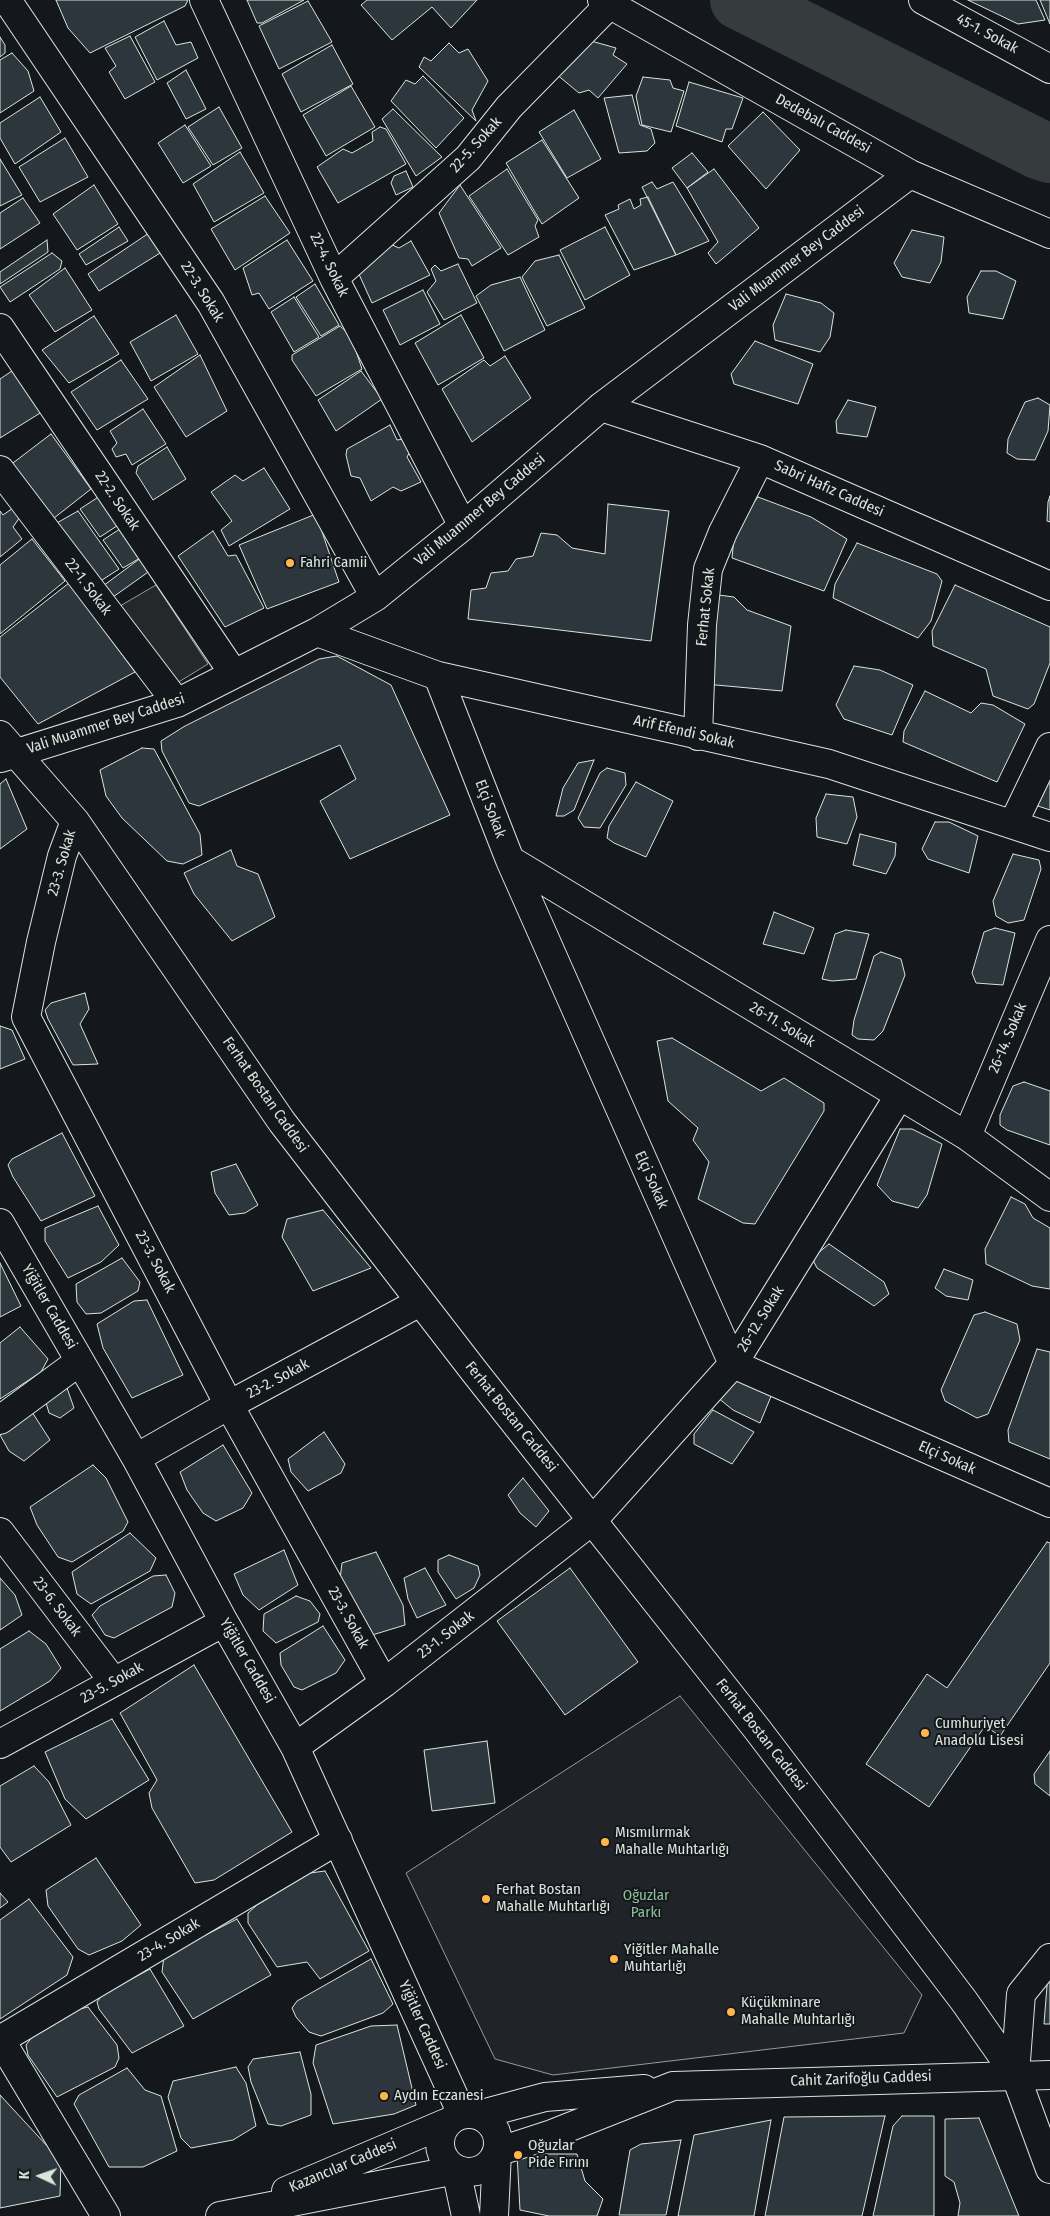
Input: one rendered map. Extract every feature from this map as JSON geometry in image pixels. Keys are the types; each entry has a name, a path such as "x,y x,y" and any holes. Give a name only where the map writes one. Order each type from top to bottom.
{"street":[{"name":"22-3. Sokak","path":"7,0 211,303 375,597"},
{"name":"22-4. Sokak","path":"204,0 334,278 463,526"},
{"name":"45-1. Sokak","path":"923,0 1050,68"},
{"name":"22-5. Sokak","path":"334,278 468,158 509,107 606,2"},
{"name":"Dedebalı Caddesi","path":"606,2 910,174 1050,234"},
{"name":"Vali Muammer Bey Caddesi","path":"5,749 177,703 317,632 375,597 463,526 601,407 910,174"},
{"name":"22-2. Sokak","path":"0,328 234,674"},
{"name":"Sabri Hafız Caddesi","path":"601,407 760,459 1050,586"},
{"name":"Ferhat Sokak","path":"698,736 702,625 708,569 723,532 760,459"},
{"name":"22-1. Sokak","path":"0,470 177,703"},
{"name":"Arif Efendi Sokak","path":"317,632 438,676 829,764 1050,837"},
{"name":"Elçi Sokak","path":"438,676 510,860 733,1364 1050,1503"},
{"path":"1013,824 1050,747"},
{"name":"Ferhat Bostan Caddesi","path":"5,749 75,821 282,1122 420,1302 757,1729 964,2001 1015,2074"},
{"name":"23-3. Sokak","path":"75,821 62,856 41,942 26,1017 229,1405 384,1683"},
{"name":"26-11. Sokak","path":"510,860 967,1136 1050,1197"},
{"name":"26-14. Sokak","path":"967,1136 1050,940"},
{"name":"26-12. Sokak","path":"593,1520 733,1364 899,1096"},
{"name":"Yiğitler Caddesi","path":"0,1223 136,1458 224,1622 296,1747 462,2117"},
{"name":"23-2. Sokak","path":"136,1458 229,1405 420,1302"},
{"path":"0,1420 80,1361"},
{"name":"23-1. Sokak","path":"296,1747 384,1683 593,1520"},
{"name":"23-6. Sokak","path":"0,1532 114,1682"},
{"name":"23-5. Sokak","path":"0,1744 224,1622"},
{"name":"23-4. Sokak","path":"0,2039 338,1840"},
{"path":"1050,1958 1021,1994 1015,2074 1050,2169"},
{"path":"0,2039 106,2216"},
{"name":"Cahit Zarifoğlu Caddesi","path":"462,2117 545,2097 673,2086 1050,2074"},
{"name":"Cahit Zarifoğlu Caddesi","path":"497,2152 552,2134 673,2086"},
{"path":"494,2216 497,2152 497,2133 489,2121 462,2117 439,2139 443,2158 456,2170 476,2170 487,2166 497,2152"},
{"name":"Kazancılar Caddesi","path":"230,2213 462,2117"},
{"path":"456,2170 466,2216"},
{"name":"Kazancılar Caddesi","path":"230,2213 456,2170"}],"green space":[{"name":"Oğuzlar Parkı","path":"680,1696 922,1995 904,2033 553,2075 495,2059 406,1873"}],"shaded area":[{"path":"156,585 208,664 177,683 120,606"}],"building":[{"path":"56,0 188,0 185,6 90,53 68,28"},
{"path":"247,0 304,0 262,23 257,23"},
{"path":"367,0 477,0 451,28 432,7 392,40 361,5"},
{"path":"968,0 1036,0 1045,20 1018,24"},
{"path":"1040,0 1050,0 1050,24"},
{"path":"308,1 332,42 279,69 259,26"},
{"path":"164,21 176,45 191,42 198,58 157,80 135,37"},
{"path":"130,36 155,82 125,99 109,72 116,66 105,48"},
{"path":"0,37 5,45 5,53 0,57"},
{"path":"584,39 616,48 613,55 627,64 598,98 589,90 579,93 555,73"},
{"path":"449,43 459,53 468,49 488,81 472,110 476,121 419,67 424,57 431,61"},
{"path":"332,45 353,84 301,112 282,74"},
{"path":"12,53 28,71 34,91 0,113 0,60"},
{"path":"186,70 206,109 186,119 167,83"},
{"path":"423,76 464,118 436,148 391,101 406,80 415,84"},
{"path":"643,77 670,80 673,88 684,91 671,132 642,125 636,96"},
{"path":"689,82 743,98 732,129 726,129 722,142 676,126"},
{"path":"351,86 375,127 326,156 303,115"},
{"path":"632,95 640,125 651,129 655,143 647,151 619,153 604,98"},
{"path":"40,97 61,132 15,164 0,138 0,123"},
{"path":"219,107 242,148 213,165 188,127"},
{"path":"393,109 442,157 416,176 382,119"},
{"path":"574,110 601,159 567,178 539,132"},
{"path":"763,112 800,150 766,189 728,146"},
{"path":"185,125 211,166 183,183 158,143"},
{"path":"380,127 386,129 406,164 338,203 317,167 343,149 352,153 373,141 372,132"},
{"path":"65,138 88,177 40,202 19,167"},
{"path":"542,140 579,198 542,224 506,163"},
{"path":"240,152 264,193 214,222 193,184"},
{"path":"692,153 708,172 687,188 672,168"},
{"path":"0,159 22,195 0,206"},
{"path":"507,169 538,220 535,226 539,237 508,255 469,196"},
{"path":"714,169 759,228 716,264 708,253 718,242 687,188"},
{"path":"406,171 413,187 396,195 391,183 394,176"},
{"path":"652,182 657,189 673,182 709,241 676,255 642,187"},
{"path":"94,185 118,224 77,250 53,214"},
{"path":"460,185 501,248 472,266 468,259 459,258 439,213"},
{"path":"265,196 290,233 235,270 211,229"},
{"path":"648,197 676,255 634,270 605,215 619,209 618,205 630,199 634,209 641,205 640,199"},
{"path":"23,198 40,223 0,249 0,213"},
{"path":"119,227 128,241 86,265 79,254"},
{"path":"605,227 630,275 585,300 560,250"},
{"path":"912,230 944,237 941,262 930,283 902,277 894,263"},
{"path":"152,231 165,250 99,291 88,274"},
{"path":"47,240 48,252 0,284 0,272"},
{"path":"287,240 313,281 269,309 259,293 252,295 243,268"},
{"path":"411,241 430,275 372,303 353,261 390,244 399,248"},
{"path":"52,253 62,261 60,269 10,302 0,287"},
{"path":"559,255 585,308 547,326 522,277 535,261"},
{"path":"458,264 477,303 444,320 427,292 436,281 431,269 435,265 441,271"},
{"path":"65,268 92,310 55,332 29,295"},
{"path":"981,271 996,271 1016,281 1003,319 969,313 967,297"},
{"path":"520,277 545,330 504,351 476,296 491,285"},
{"path":"315,284 339,325 321,336 296,297"},
{"path":"423,290 440,324 400,345 383,310"},
{"path":"786,294 821,303 834,313 830,337 820,352 775,340 773,325"},
{"path":"294,297 319,337 294,352 271,312"},
{"path":"176,315 198,354 151,381 130,342"},
{"path":"461,315 484,358 438,385 415,343"},
{"path":"94,316 119,354 69,383 42,350"},
{"path":"340,326 351,336 362,369 316,396 292,360 292,355"},
{"path":"755,341 813,364 798,404 734,384 731,374"},
{"path":"200,355 227,411 186,437 154,387"},
{"path":"505,356 531,398 472,442 442,389 484,360 490,366"},
{"path":"121,360 148,399 97,430 71,392"},
{"path":"15,369 45,410 0,438 0,379"},
{"path":"361,371 382,399 336,431 318,400"},
{"path":"1038,398 1050,405 1048,431 1035,460 1017,459 1007,453 1008,439 1025,402"},
{"path":"848,400 876,407 867,437 837,433 836,421"},
{"path":"143,409 166,444 132,465 126,454 116,457 112,449 117,443 110,431"},
{"path":"390,425 397,440 404,439 411,450 407,457 421,482 401,491 393,487 371,501 360,478 351,476 346,455 347,449"},
{"path":"51,434 91,489 49,522 9,466"},
{"path":"167,447 186,479 153,500 136,473 138,466"},
{"path":"264,468 290,509 229,546 221,530 232,521 211,492 235,475 243,481"},
{"path":"103,494 123,522 100,537 80,509"},
{"path":"1050,496 1050,522 1047,521"},
{"path":"758,497 811,517 847,539 824,591 732,558 735,527"},
{"path":"608,504 669,511 651,641 468,619 471,590 486,588 491,573 508,571 516,559 533,556 541,533 557,535 572,548 605,554"},
{"path":"13,508 20,517 13,527 22,539 0,557 0,511 3,515"},
{"path":"78,511 119,569 96,584 55,524"},
{"name":"Fahri Camii","path":"316,514 339,582 267,609 239,545"},
{"path":"126,525 145,555 123,568 103,540"},
{"path":"213,531 228,556 236,555 264,608 225,627 178,556"},
{"path":"32,539 65,581 0,634 0,565"},
{"path":"857,543 937,574 942,581 931,621 918,638 833,598 835,584"},
{"path":"142,557 151,570 113,597 103,586"},
{"path":"69,583 135,672 38,724 0,677 0,637"},
{"path":"955,585 1050,627 1050,663 1034,704 1028,709 993,696 986,669 933,646 932,631"},
{"path":"718,595 734,597 747,610 791,626 782,691 705,684"},
{"path":"337,656 391,685 450,815 350,859 320,801 356,779 340,745 199,806 189,803 162,751 161,741 185,726 319,659"},
{"path":"854,666 880,670 913,685 892,735 844,719 836,705"},
{"path":"925,691 971,713 981,703 993,705 1025,724 997,782 903,742 904,731"},
{"path":"142,748 154,749 200,834 202,855 183,864 167,861 122,818 106,796 100,770"},
{"path":"594,760 574,810 564,816 556,816 563,788 578,763"},
{"path":"1050,762 1050,810 1038,806 1041,780"},
{"path":"607,768 625,773 626,785 600,828 584,827 578,818 600,773"},
{"path":"6,779 27,829 0,849 0,784"},
{"path":"636,782 673,801 646,857 607,838 609,826"},
{"path":"826,794 853,797 857,817 847,844 817,837 816,818"},
{"path":"935,822 949,822 978,836 969,873 928,859 922,849"},
{"path":"860,834 896,843 895,856 886,874 853,865"},
{"path":"231,850 237,866 258,874 275,917 232,941 194,894 184,873"},
{"path":"1013,854 1039,860 1041,869 1024,920 1008,923 996,916 993,901"},
{"path":"774,912 814,928 804,954 763,944"},
{"path":"995,928 1015,933 1003,985 976,983 972,973 984,932"},
{"path":"846,930 869,934 856,979 832,981 822,979 835,934"},
{"path":"881,952 901,959 905,975 883,1031 874,1040 858,1039 852,1035 854,1020 874,956"},
{"path":"85,993 89,1009 80,1024 98,1064 73,1065 45,1010 51,1003"},
{"path":"0,1026 12,1030 25,1059 0,1069"},
{"path":"672,1038 761,1091 784,1078 824,1103 824,1111 755,1224 743,1223 698,1199 709,1162 693,1140 698,1128 668,1101 657,1041"},
{"path":"1024,1082 1050,1091 1050,1145 1007,1130 1000,1125 1000,1115 1013,1086"},
{"path":"900,1129 912,1129 942,1144 927,1195 918,1208 892,1201 877,1185"},
{"path":"62,1133 95,1196 41,1221 13,1177 8,1165 12,1159"},
{"path":"236,1164 258,1205 245,1213 229,1215 215,1193 211,1172"},
{"path":"1011,1197 1025,1204 1033,1218 1050,1228 1050,1289 1032,1286 986,1264 985,1249"},
{"path":"98,1206 119,1245 101,1262 68,1278 45,1241 45,1228"},
{"path":"323,1210 371,1268 313,1291 282,1237 287,1219"},
{"path":"829,1244 884,1282 889,1294 874,1306 817,1268 812,1258"},
{"path":"122,1258 140,1282 138,1291 101,1313 86,1314 77,1302 76,1284"},
{"path":"0,1263 21,1306 0,1317"},
{"path":"944,1269 973,1280 968,1300 946,1296 935,1288"},
{"path":"147,1300 183,1375 132,1398 103,1348 97,1324 134,1301"},
{"path":"985,1312 1017,1324 1020,1340 988,1414 977,1418 945,1401 941,1390 974,1315"},
{"path":"20,1327 48,1359 41,1372 0,1399 0,1343"},
{"path":"1037,1349 1050,1352 1050,1459 1009,1442 1008,1430"},
{"path":"730,1373 772,1394 760,1423 733,1410 717,1397"},
{"path":"67,1388 74,1408 60,1418 49,1413 45,1399"},
{"path":"713,1410 754,1432 732,1464 694,1444 694,1434"},
{"path":"32,1412 50,1440 24,1461 9,1451 0,1435"},
{"path":"324,1432 345,1464 341,1473 308,1491 291,1472 288,1459"},
{"path":"223,1445 252,1493 243,1508 216,1521 203,1513 187,1490 180,1472"},
{"path":"93,1465 106,1478 128,1522 123,1531 72,1562 58,1557 37,1525 30,1507"},
{"path":"523,1478 549,1511 536,1527 520,1513 508,1495"},
{"path":"130,1533 156,1558 150,1571 91,1604 77,1594 72,1572"},
{"path":"1047,1542 1050,1543 1050,1663 1000,1736 985,1726 929,1807 866,1764 927,1674 947,1688"},
{"path":"284,1550 298,1585 259,1610 243,1595 234,1574"},
{"path":"376,1552 403,1605 405,1625 369,1636 340,1579 342,1563"},
{"path":"449,1555 478,1566 480,1575 474,1588 456,1599 438,1572 438,1560"},
{"path":"425,1568 446,1605 417,1618 408,1599 404,1578"},
{"path":"570,1568 638,1662 565,1715 497,1621"},
{"path":"166,1575 175,1593 172,1607 114,1638 105,1635 92,1615 100,1606 153,1576"},
{"path":"0,1578 15,1595 22,1615 0,1630"},
{"path":"296,1596 310,1601 320,1614 318,1622 276,1643 263,1631 264,1614"},
{"path":"323,1626 345,1660 336,1673 302,1690 294,1687 281,1665 280,1653"},
{"path":"29,1631 46,1644 61,1668 50,1681 0,1711 0,1649"},
{"path":"194,1665 292,1832 214,1880 195,1883 152,1808 149,1793 157,1780 120,1713"},
{"path":"112,1719 149,1780 86,1819 65,1799 45,1752"},
{"path":"487,1741 495,1803 432,1811 424,1750"},
{"path":"1050,1751 1050,1796 1035,1784 1034,1774"},
{"path":"34,1766 49,1782 71,1825 11,1862 0,1847 0,1786"},
{"path":"96,1858 141,1925 122,1941 89,1955 78,1949 48,1906 46,1890"},
{"path":"325,1871 369,1951 320,1979 307,1962 277,1967 248,1923 248,1913 257,1905 310,1873"},
{"path":"0,1893 8,1902 0,1908"},
{"path":"29,1899 73,1957 67,1975 0,2019 0,1920"},
{"path":"237,1919 271,1975 193,2019 162,1972 164,1956"},
{"path":"371,1959 393,2004 383,2013 321,2036 309,2032 296,2017 292,2008 297,2001"},
{"path":"150,1969 184,2026 132,2053 99,2009 97,2002 102,1995"},
{"path":"1050,1971 1050,2024 1044,2024 1048,1973"},
{"path":"88,2007 117,2045 119,2058 115,2067 57,2097 28,2055 26,2045 32,2037 72,2011"},
{"path":"397,2025 416,2105 394,2114 333,2124 313,2063 316,2045 371,2026"},
{"path":"300,2052 311,2094 311,2115 281,2126 268,2124 251,2082 248,2067 253,2059"},
{"path":"236,2067 246,2083 256,2126 233,2140 191,2148 181,2138 168,2097 173,2081"},
{"path":"127,2068 145,2090 161,2096 177,2151 143,2167 109,2167 74,2104 79,2095"},
{"path":"0,2095 61,2161 60,2196 0,2208"},
{"path":"885,2116 862,2216 765,2216 784,2117"},
{"path":"902,2116 934,2116 934,2216 873,2216 893,2126"},
{"path":"979,2118 1019,2216 958,2216 960,2203 954,2182 945,2176 945,2119"},
{"path":"771,2120 754,2216 678,2216 694,2135"},
{"path":"681,2140 666,2215 619,2215 630,2150 641,2144"},
{"path":"517,2154 577,2154 585,2181 603,2199 597,2216 549,2216 520,2210"}],"waterway":[{"path":"740,0 1038,149 1050,153"}],"place":[{"name":"Fahri Camii","path":"290,563"},
{"name":"Cumhuriyet Anadolu Lisesi","path":"925,1733"},
{"name":"Mısmılırmak Mahalle Muhtarlığı","path":"605,1842"},
{"name":"Ferhat Bostan Mahalle Muhtarlığı","path":"486,1899"},
{"name":"Yiğitler Mahalle Muhtarlığı","path":"614,1959"},
{"name":"Küçükminare Mahalle Muhtarlığı","path":"731,2012"},
{"name":"Aydın Eczanesi","path":"384,2096"},
{"name":"Oğuzlar Pide Fırını","path":"518,2155"}]}
